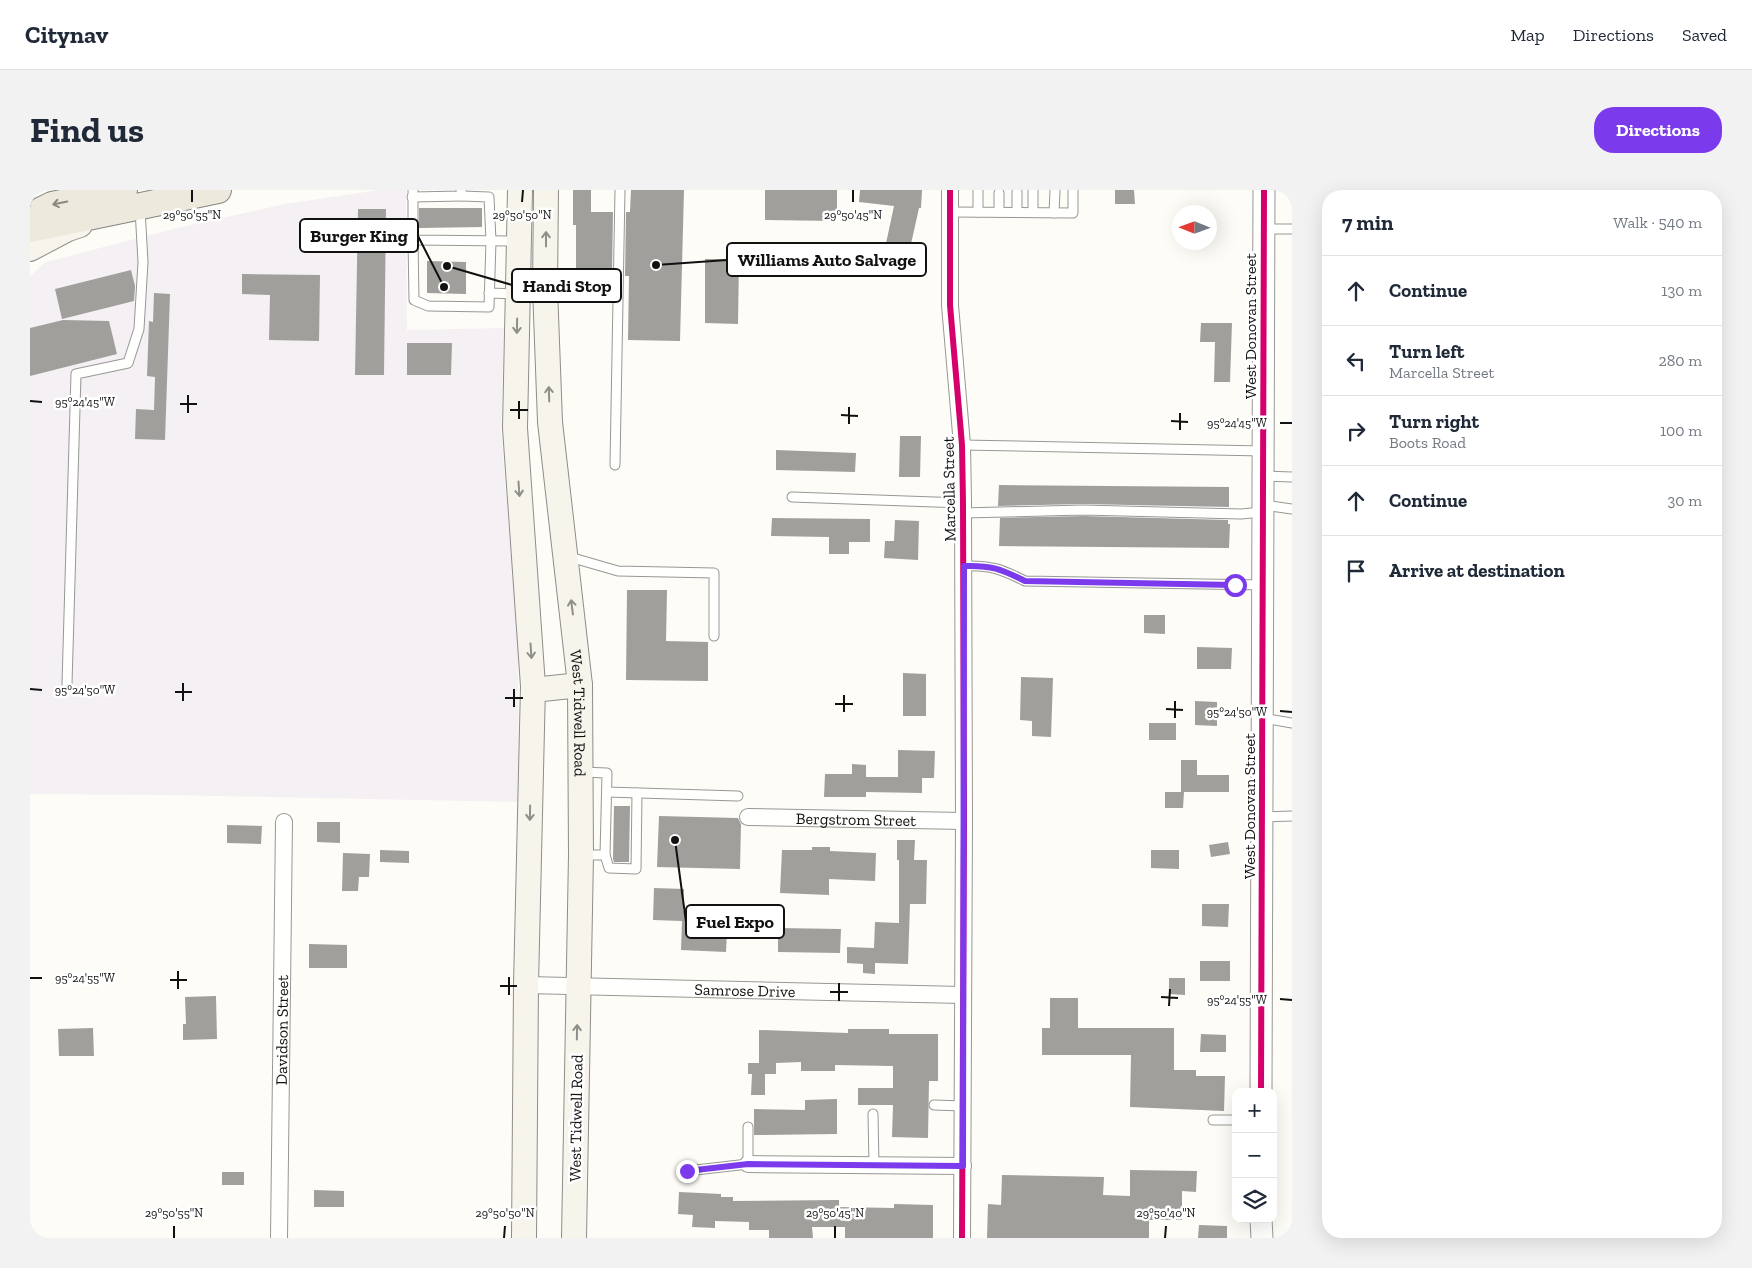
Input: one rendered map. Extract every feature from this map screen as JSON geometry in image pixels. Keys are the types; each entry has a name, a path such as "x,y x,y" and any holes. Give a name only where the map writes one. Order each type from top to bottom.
{"main road":[{"path":"30,216 52,205 218,190"},
{"path":"520,190 515,428 533,690 526,985 524,1238"},
{"name":"West Tidwell Road","path":"546,190 546,288 550,422 580,685 581,854 574,1238"},
{"path":"30,229 132,198"},
{"path":"30,249 132,198"},
{"path":"515,428 550,422"},
{"path":"533,690 580,685"}],"street":[{"name":"Marcella Street","path":"950,190 950,305 962,445 964,566 962,1238"},
{"name":"West Donovan Street","path":"1262,1088 1264,190"},
{"name":"Bergstrom Street","path":"748,817 964,820"},
{"name":"Davidson Street","path":"279,1238 284,822"},
{"name":"Samrose Drive","path":"526,985 963,995"},
{"path":"748,1164 963,1166"},
{"path":"1261,1223 1262,1238"}],"lane":[{"path":"615,465 620,190"},
{"path":"978,190 978,212"},
{"path":"950,212 1073,213 1073,190"},
{"path":"1033,191 1033,212"},
{"path":"1054,213 1055,191"},
{"path":"1017,192 1017,212"},
{"path":"462,193 489,197 491,241 489,307 428,306 414,300 413,194 462,193"},
{"path":"998,212 999,193"},
{"path":"67,684 76,374 128,363 139,329 142,262 132,198"},
{"path":"1264,229 1292,229"},
{"path":"413,240 518,241"},
{"path":"489,293 517,294"},
{"path":"962,445 1263,451"},
{"path":"1263,476 1292,476"},
{"path":"792,497 963,508 1208,514 1241,514 1263,509 1292,509"},
{"path":"566,556 618,571 714,573 714,636"},
{"path":"964,566 986,566 1004,570 1025,581 1263,585"},
{"path":"1263,718 1292,723"},
{"path":"581,772 607,773 605,855 609,868 636,869 637,793"},
{"path":"607,792 738,796"},
{"path":"1262,817 1292,816"},
{"path":"581,854 605,855"},
{"path":"934,1105 963,1106"},
{"path":"873,1114 874,1165"},
{"path":"1213,1120 1232,1120"},
{"path":"687,1171 748,1164 748,1127"}],"shaded area":[{"path":"379,190 406,190 407,330 504,328 501,429 518,644 519,802 30,794 30,276 46,262 173,229 285,204"}],"building":[{"path":"573,190 591,190 591,212 613,212 612,276 576,276 576,225 573,225"},
{"path":"631,190 684,190 680,341 628,340 629,276 625,276 626,212 630,212"},
{"path":"765,190 837,190 837,221 765,220"},
{"path":"860,190 922,190 921,208 919,208 909,253 885,248 894,206 859,202"},
{"path":"1115,190 1134,190 1135,204 1115,204"},
{"path":"419,208 482,208 482,227 419,228"},
{"path":"358,209 386,209 384,375 355,375"},
{"path":"705,259 739,259 738,324 705,323"},
{"path":"427,261 466,262 466,294 427,293"},
{"path":"131,270 135,286 134,301 62,319 55,289"},
{"path":"242,274 320,275 319,341 269,340 270,295 242,294"},
{"path":"154,293 170,294 165,440 135,439 136,409 154,410 155,377 147,376 149,321 153,322"},
{"path":"63,320 109,321 117,354 30,376 30,328"},
{"path":"1201,323 1232,323 1230,382 1214,382 1215,342 1200,342"},
{"path":"407,343 452,343 451,375 407,375"},
{"path":"900,436 921,436 920,477 899,477"},
{"path":"776,450 856,453 855,472 776,470"},
{"path":"999,485 1229,487 1229,507 1083,504 998,506"},
{"path":"1083,516 1228,520 1228,524 1230,524 1229,548 999,546 1000,518"},
{"path":"772,518 870,519 870,542 849,542 849,554 829,554 829,537 771,536"},
{"path":"895,520 919,521 918,560 884,558 885,541 894,541"},
{"path":"627,590 667,590 666,641 708,642 708,681 626,680"},
{"path":"1144,615 1165,615 1165,634 1144,633"},
{"path":"1197,647 1232,648 1231,669 1197,669"},
{"path":"903,673 926,674 926,716 903,716"},
{"path":"1021,677 1053,678 1051,737 1032,736 1032,721 1020,720"},
{"path":"1195,701 1217,702 1217,726 1195,725"},
{"path":"1149,723 1176,723 1176,740 1149,740"},
{"path":"898,750 935,751 934,778 922,778 922,793 866,792 866,797 824,797 825,774 852,774 852,764 866,765 866,777 898,777"},
{"path":"1181,760 1197,760 1197,775 1229,775 1229,792 1184,792 1183,808 1165,808 1165,792 1181,792"},
{"path":"614,806 630,806 629,862 614,862 613,859"},
{"path":"659,816 738,818 741,824 740,869 657,867"},
{"path":"317,822 340,822 340,843 317,842"},
{"path":"227,825 262,826 261,844 227,843"},
{"path":"897,840 915,840 914,860 927,860 926,904 910,904 908,964 875,963 875,974 863,973 863,964 847,963 847,947 874,948 875,922 899,923 899,860 897,860"},
{"path":"1228,842 1230,854 1211,857 1209,845"},
{"path":"812,847 830,847 830,851 876,853 875,881 829,879 829,895 780,893 782,850 812,850"},
{"path":"380,850 409,851 409,863 380,862"},
{"path":"1151,850 1179,850 1179,869 1151,868"},
{"path":"343,853 370,854 369,877 359,877 358,891 342,891"},
{"path":"654,888 684,889 683,911 713,913 713,910 728,910 726,952 681,950 682,921 653,920"},
{"path":"1202,904 1229,904 1228,927 1202,926"},
{"path":"778,928 841,929 840,953 778,952"},
{"path":"309,944 347,945 347,968 309,968"},
{"path":"1200,961 1230,961 1230,981 1200,981"},
{"path":"1169,978 1185,978 1185,995 1169,994"},
{"path":"216,996 217,1039 183,1040 183,1024 186,1024 185,997"},
{"path":"1050,998 1078,998 1078,1028 1174,1028 1174,1070 1196,1070 1196,1076 1225,1076 1224,1111 1130,1107 1131,1055 1042,1055 1042,1028 1050,1028"},
{"path":"93,1028 94,1056 59,1056 58,1029"},
{"path":"848,1029 889,1029 889,1034 938,1034 938,1081 929,1081 928,1138 892,1137 893,1105 858,1105 858,1088 893,1088 893,1066 835,1065 835,1071 801,1071 801,1062 776,1063 776,1074 765,1074 765,1095 751,1095 752,1074 748,1074 748,1063 759,1063 759,1030 848,1033"},
{"path":"1201,1034 1226,1035 1226,1052 1200,1052"},
{"path":"837,1099 837,1134 754,1135 754,1109 805,1110 805,1100"},
{"path":"1130,1170 1197,1171 1196,1192 1182,1191 1182,1220 1149,1220 1149,1238 987,1238 988,1204 1001,1205 1002,1175 1104,1177 1103,1195 1130,1196"},
{"path":"222,1172 244,1172 244,1185 222,1185"},
{"path":"314,1190 344,1191 344,1207 314,1207"},
{"path":"679,1192 721,1194 721,1197 733,1197 733,1201 839,1200 839,1207 894,1208 894,1204 933,1205 933,1238 845,1238 845,1227 812,1227 813,1238 769,1238 769,1230 749,1230 749,1222 715,1221 715,1228 692,1227 693,1215 678,1214"},
{"path":"1199,1225 1227,1226 1227,1238 1198,1238"}],"cycle path":[{"path":"950,190 950,305 962,445 963,503 962,1238"},
{"path":"1261,1088 1264,190"}],"place":[{"name":"Williams Auto Salvage","path":"656,265"},
{"name":"Handi Stop","path":"447,266"},
{"name":"Burger King","path":"444,287"},
{"name":"Fuel Expo","path":"675,840"}],"route":[{"path":"687,1171 748,1164 963,1166 964,566 986,566 1004,570 1025,581 1235,585"}]}
